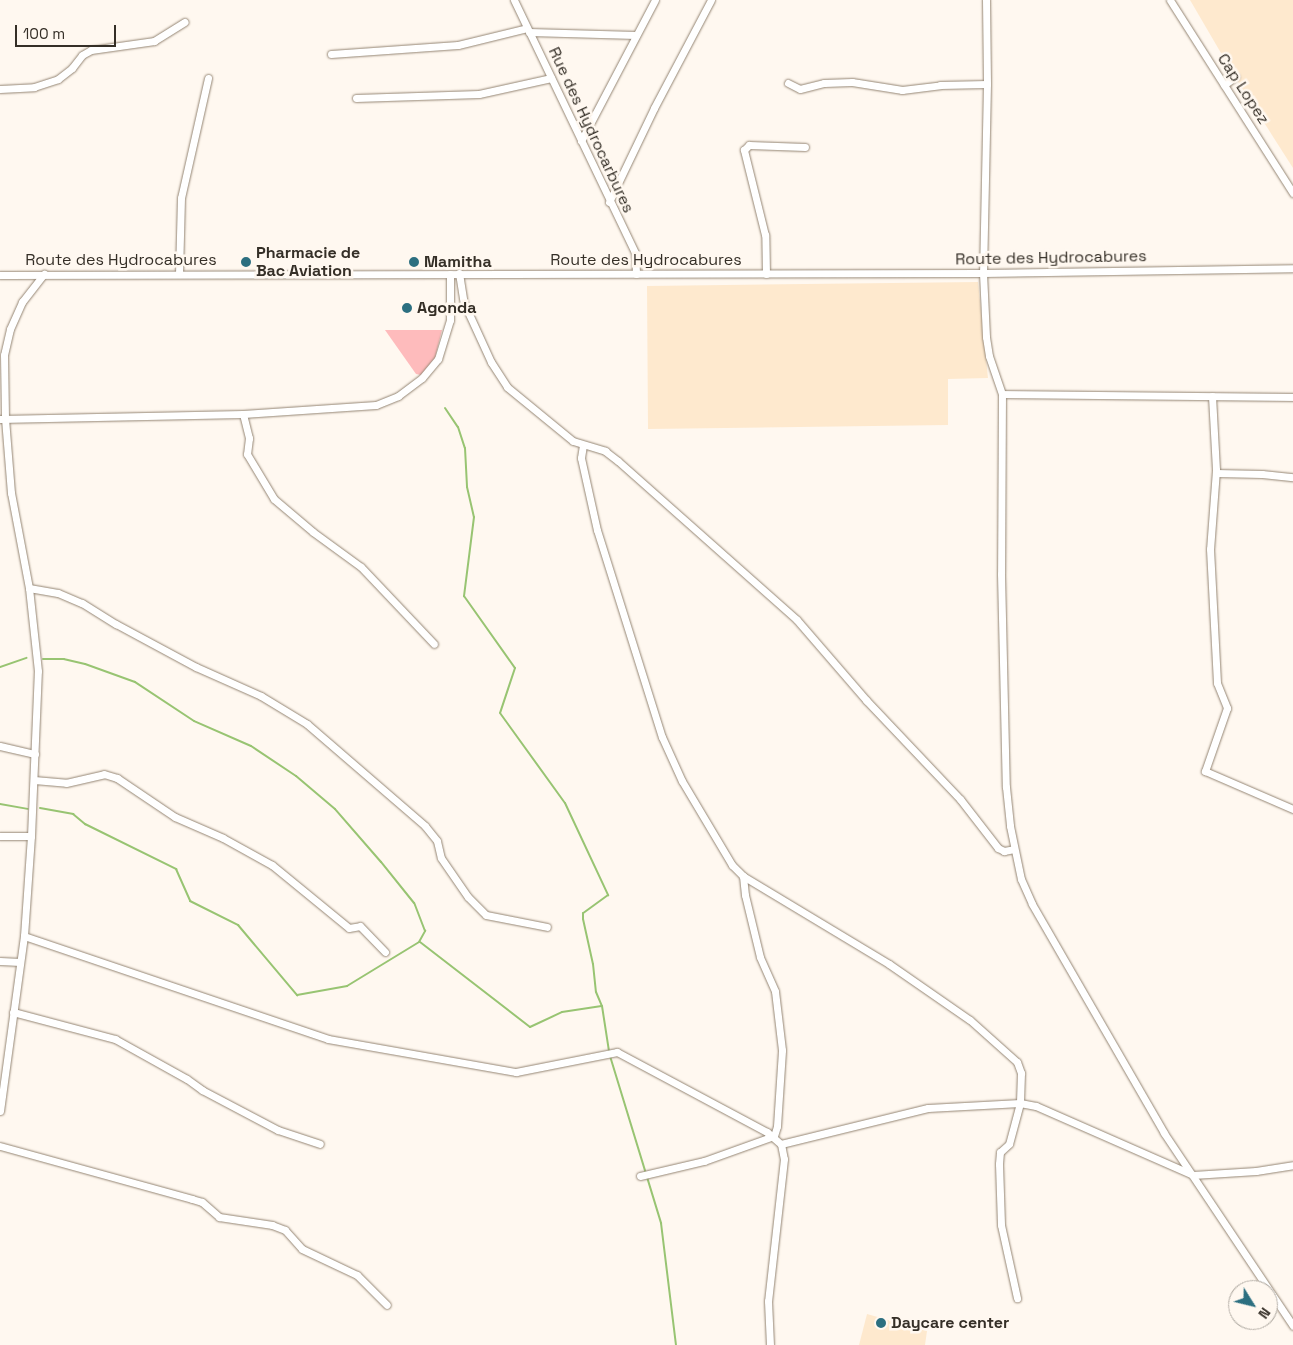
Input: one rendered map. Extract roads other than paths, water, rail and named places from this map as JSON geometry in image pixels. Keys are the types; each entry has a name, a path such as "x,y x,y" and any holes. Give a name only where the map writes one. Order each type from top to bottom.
{"street":[{"name":"Rue des Hydrocarbures","path":"514,0 609,202 635,252 636,274"},
{"path":"581,141 655,0"},
{"path":"609,202 654,108 712,0"},
{"path":"986,0 987,84 983,273 986,337 989,356 1002,394 1001,574 1006,787 1014,850 1021,879 1032,904 1164,1133 1293,1326"},
{"name":"Cap Lopez","path":"1170,0 1293,193"},
{"path":"0,89 28,88 58,79 72,68 82,55 91,50 154,41 185,22"},
{"path":"332,54 458,44 528,30 636,36"},
{"path":"1224,85 1235,77"},
{"path":"179,274 182,198 208,78"},
{"path":"356,98 479,94 551,78"},
{"path":"788,83 800,89 824,83 852,82 902,90 940,85 987,84"},
{"path":"766,274 765,235 744,150 749,145 805,147"},
{"name":"Route des Hydrocabures","path":"0,275 983,273 1293,268"},
{"path":"458,273 464,303 498,374 514,393 572,441 605,451 618,461 797,620 866,700 960,799 998,848 1004,851 1014,850"},
{"path":"0,1111 24,936 34,780 38,671 29,588 11,493 2,418 4,355 10,329 22,302 44,274"},
{"path":"2,418 243,414 376,405 398,396 422,378 438,359 450,320 450,274"},
{"path":"1002,394 1293,397"},
{"path":"1212,396 1216,473 1210,549 1216,673 1219,693 1227,708 1206,771 1293,809"},
{"path":"243,414 249,438 246,448 247,454 274,499 313,532 361,567 434,644"},
{"path":"583,445 581,458 597,530 662,737 682,781 732,865 744,876 889,964 970,1020 1017,1062 1021,1073 1020,1103 1009,1144 1000,1152 999,1164 1001,1226 1017,1298"},
{"path":"1216,473 1293,477"},
{"path":"29,588 58,593 82,603 116,624 196,667 261,696 307,724 425,826 438,841 441,858 468,897 486,915 547,928"},
{"path":"0,746 35,754"},
{"path":"34,780 66,784 104,774 117,778 175,817 223,838 272,865 349,928 360,926 385,952"},
{"path":"0,836 31,836"},
{"path":"744,876 745,895 760,957 775,990 781,1040 777,1126 774,1136"},
{"path":"24,936 328,1039 516,1072 529,1071 602,1053 611,1052 628,1056 774,1136 782,1144 784,1159 768,1301 770,1345"},
{"path":"0,961 20,962"},
{"path":"13,1012 115,1039 187,1079 202,1090 278,1130 320,1144"},
{"path":"782,1144 928,1108 1020,1103 1036,1106 1193,1175 1256,1171 1293,1166"},
{"path":"644,1175 704,1160 774,1136"},
{"path":"0,1146 192,1198 202,1202 219,1217 272,1225 285,1230 302,1249 357,1275 387,1305"}],"waterway":[{"path":"445,408 458,427 465,448 467,487 474,517 464,596 515,668 500,713 565,803 608,895 583,913 593,964 596,992 602,1006"},
{"path":"0,667 26,658"},
{"path":"40,808 73,814 85,824 176,869 190,901 238,925 297,995 347,986 419,942 425,931 414,903 381,862 335,809 296,776 251,746 194,721 135,682 85,664 64,659 43,659"},
{"path":"0,804 28,809"},
{"path":"420,942 530,1027 562,1012 602,1006 609,1051"},
{"path":"610,1056 661,1223 676,1345"}],"place":[{"name":"Pharmacie de Bac Aviation","path":"246,262"},
{"name":"Mamitha","path":"414,262"},
{"name":"Agonda","path":"407,308"},
{"name":"Daycare center","path":"881,1323"}]}
